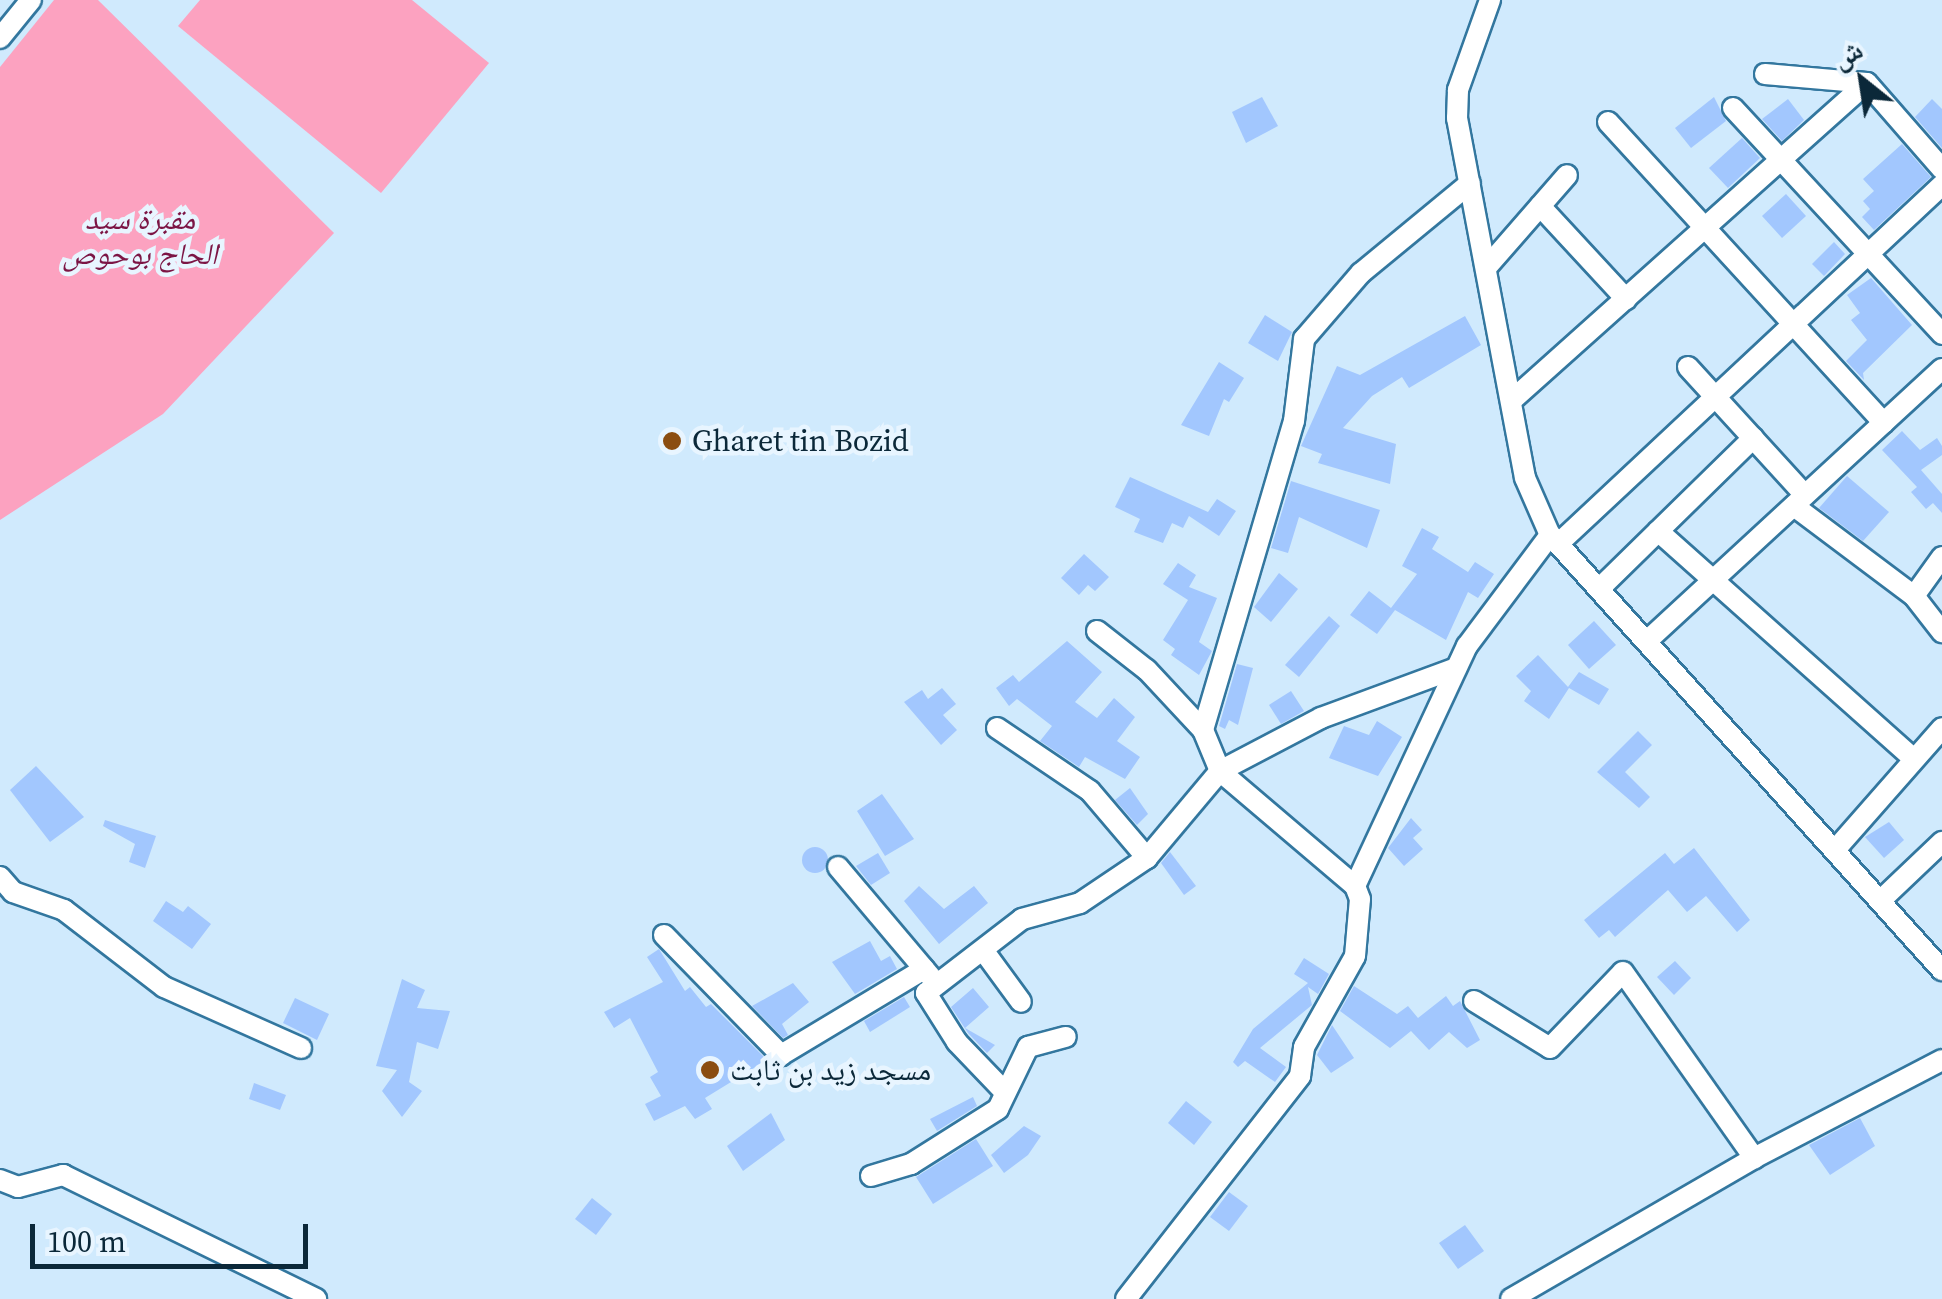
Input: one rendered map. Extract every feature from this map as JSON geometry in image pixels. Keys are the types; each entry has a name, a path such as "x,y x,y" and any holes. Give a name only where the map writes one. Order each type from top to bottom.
{"street":[{"path":"0,38 31,0"},
{"path":"1490,0 1458,90 1470,183 1525,478 1554,540 1942,970"},
{"path":"1765,74 1868,83 1942,169"},
{"path":"1511,401 1868,83"},
{"path":"1733,108 1942,334"},
{"path":"1608,122 1884,423"},
{"path":"1486,268 1567,175"},
{"path":"1204,730 1294,421 1304,340 1361,273 1470,183"},
{"path":"1355,886 1456,668 1554,540 1716,397 1942,185"},
{"path":"1540,206 1626,298"},
{"path":"1688,367 1753,438 1800,501 1914,596 1942,632"},
{"path":"1647,641 1942,369"},
{"path":"1599,589 1753,438"},
{"path":"1658,530 1913,758"},
{"path":"1914,596 1942,557"},
{"path":"1097,631 1147,670 1204,730 1220,771 1355,886 1360,900 1355,956 1304,1047 1300,1076 1126,1299"},
{"path":"664,936 780,1055 982,950 1022,919 1080,902 1147,858 1220,771 1321,718 1456,668"},
{"path":"997,728 1090,792 1147,858"},
{"path":"1835,850 1942,728"},
{"path":"1880,901 1942,842"},
{"path":"838,867 931,977"},
{"path":"0,877 12,892 64,910 164,987 301,1048"},
{"path":"982,950 1020,1002"},
{"path":"1474,1001 1550,1048 1623,972 1754,1158"},
{"path":"931,977 926,993 957,1042 1002,1089"},
{"path":"872,1176 911,1164 998,1109 1002,1089 1028,1047 1066,1037"},
{"path":"1511,1299 1754,1158 1942,1060"},
{"path":"0,1180 18,1188 63,1176 316,1299"}],"green space":[{"name":"مقبرة سيد الحاج بوحوص","path":"54,0 98,0 334,233 163,414 0,520 0,67"},
{"path":"200,0 412,0 489,63 381,193 178,26"}],"building":[{"path":"1262,97 1278,126 1246,143 1232,112"},
{"path":"1714,97 1726,121 1691,148 1675,128"},
{"path":"1788,99 1804,120 1782,141 1762,119"},
{"path":"1932,99 1942,109 1942,148 1915,117"},
{"path":"1742,138 1760,158 1728,188 1709,168"},
{"path":"1902,144 1931,177 1874,230 1862,217 1870,209 1863,201 1874,191 1863,179"},
{"path":"1786,194 1806,216 1782,238 1762,216"},
{"path":"1834,242 1845,254 1824,276 1812,264"},
{"path":"1871,278 1912,325 1863,373 1864,380 1846,361 1867,340 1851,320 1860,313 1847,295"},
{"path":"1265,315 1292,332 1278,361 1248,343"},
{"path":"1465,316 1481,345 1409,388 1402,377 1372,396 1343,428 1396,444 1390,484 1318,463 1322,454 1301,446 1337,366 1360,375"},
{"path":"1219,362 1244,378 1229,402 1224,399 1209,436 1181,425"},
{"path":"1902,431 1920,450 1937,438 1942,446 1942,455 1921,470 1942,494 1942,513 1933,503 1926,509 1911,492 1917,487 1882,450"},
{"path":"1847,476 1889,512 1863,541 1819,508"},
{"path":"1130,477 1208,512 1217,499 1236,511 1219,536 1189,516 1183,528 1172,523 1163,543 1134,532 1140,519 1115,507"},
{"path":"1291,481 1380,510 1367,548 1299,517 1288,553 1271,548"},
{"path":"1422,528 1439,537 1432,549 1468,572 1475,562 1494,574 1478,598 1468,592 1446,640 1395,610 1377,634 1350,615 1369,591 1391,608 1417,574 1402,566"},
{"path":"1084,554 1109,577 1095,591 1088,585 1079,595 1061,578"},
{"path":"1178,563 1196,575 1189,587 1217,598 1199,642 1212,651 1199,675 1171,655 1175,649 1163,640 1188,600 1163,584"},
{"path":"1279,573 1298,589 1271,622 1254,607"},
{"path":"1329,616 1340,626 1299,677 1285,665"},
{"path":"1594,621 1616,645 1589,669 1568,645"},
{"path":"1067,641 1102,672 1075,702 1097,718 1114,698 1135,717 1117,741 1140,757 1125,779 1085,757 1079,767 1040,741 1052,726 1017,699 1009,706 996,688 1013,675 1019,682"},
{"path":"1538,655 1568,687 1579,672 1609,689 1599,705 1569,688 1549,719 1524,701 1531,691 1516,676"},
{"path":"1237,664 1253,668 1238,725 1229,720 1225,729 1219,726"},
{"path":"942,688 956,704 943,715 957,730 941,745 904,702 922,690 928,699"},
{"path":"1291,691 1304,711 1281,724 1269,705"},
{"path":"1377,721 1402,737 1378,776 1329,758 1344,726 1369,735"},
{"path":"1638,731 1652,745 1625,772 1650,797 1639,808 1597,772"},
{"path":"36,766 84,817 50,842 10,790"},
{"path":"1130,788 1148,814 1137,825 1115,800"},
{"path":"882,794 914,839 885,856 857,811"},
{"path":"1411,818 1422,830 1413,838 1423,849 1404,866 1388,848"},
{"path":"105,820 156,836 145,868 129,862 135,844 103,826"},
{"path":"1889,822 1904,840 1884,858 1865,837"},
{"path":"815,847 824,851 828,860 824,869 815,873 806,869 802,860 806,851"},
{"path":"1694,848 1750,920 1737,932 1706,896 1687,912 1668,890 1615,937 1609,930 1599,938 1584,920 1665,853 1674,864"},
{"path":"1170,852 1196,886 1184,895 1161,863"},
{"path":"878,853 890,873 871,885 856,866"},
{"path":"919,886 944,909 974,886 988,903 939,944 904,901"},
{"path":"166,901 183,912 188,906 211,924 192,949 153,921"},
{"path":"870,941 881,961 890,956 897,969 855,994 832,962"},
{"path":"659,949 685,991 690,987 706,1007 711,1004 767,1060 705,1098 712,1109 695,1119 685,1106 654,1121 645,1104 661,1096 650,1077 658,1072 630,1018 614,1028 604,1012 663,982 647,957"},
{"path":"1304,958 1329,974 1318,994 1308,987 1312,1005 1260,1048 1286,1067 1275,1082 1245,1061 1238,1067 1233,1062 1253,1029 1308,983 1294,974"},
{"path":"1675,961 1691,978 1674,995 1657,977"},
{"path":"402,979 425,990 417,1008 450,1011 438,1049 417,1042 409,1082 422,1091 402,1117 382,1091 397,1070 376,1066"},
{"path":"793,983 809,1002 782,1024 788,1035 783,1038 752,1006"},
{"path":"1354,986 1397,1014 1408,1006 1418,1018 1446,996 1453,1006 1460,1001 1480,1040 1467,1048 1449,1032 1429,1050 1411,1031 1390,1048 1340,1011"},
{"path":"973,988 989,1007 965,1028 995,1045 987,1053 968,1033 951,1007"},
{"path":"904,997 910,1007 870,1032 864,1021"},
{"path":"295,998 329,1014 317,1040 283,1023"},
{"path":"1332,1025 1354,1058 1331,1073 1317,1055"},
{"path":"254,1083 286,1095 280,1110 249,1099"},
{"path":"973,1097 977,1106 937,1131 930,1119"},
{"path":"1186,1101 1212,1122 1194,1145 1168,1123"},
{"path":"771,1113 785,1140 743,1171 727,1146"},
{"path":"1860,1118 1875,1146 1830,1175 1809,1145"},
{"path":"1024,1126 1041,1136 1028,1155 1004,1173 991,1155"},
{"path":"976,1139 993,1166 933,1204 916,1177"},
{"path":"1229,1192 1248,1206 1229,1231 1210,1217"},
{"path":"592,1198 612,1214 596,1235 575,1219"},
{"path":"1465,1225 1484,1251 1458,1269 1439,1243"}],"place":[{"name":"Gharet tin Bozid","path":"672,441"},
{"name":"مسجد زيد بن ثابت","path":"710,1070"}]}
